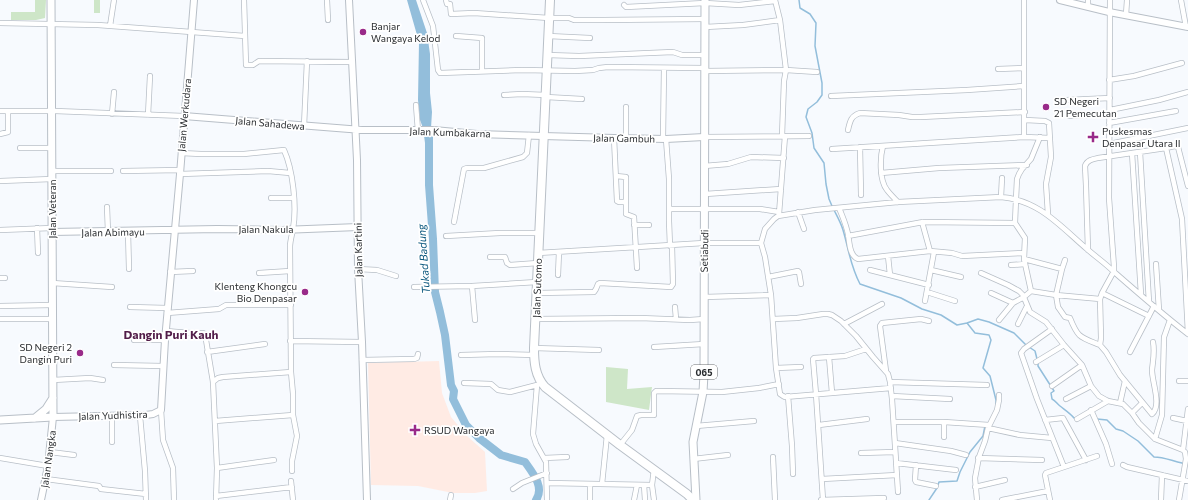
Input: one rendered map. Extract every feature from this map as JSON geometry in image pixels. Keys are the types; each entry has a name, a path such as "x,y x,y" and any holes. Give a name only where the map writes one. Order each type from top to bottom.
{"highway":[{"name":"Jalan Sutomo","path":"539,384 534,351 550,0"},
{"path":"539,384 684,491 693,500"}],"main road":[{"name":"Jalan Veteran","path":"51,0 53,417"},
{"name":"Setiabudi","path":"696,500 693,442 703,392 704,374 705,2"},
{"path":"35,419 46,409 53,397"},
{"path":"0,420 53,417"},
{"path":"684,491 695,484"}],"street":[{"path":"110,26 114,0"},
{"name":"Jalan Werkudara","path":"174,231 194,0"},
{"path":"244,0 246,65 253,65 259,61 352,62"},
{"path":"327,0 328,20"},
{"name":"Jalan Kartini","path":"349,0 356,130 358,269 367,500"},
{"path":"423,0 433,26 438,72 441,73 522,70 593,70 608,67 705,70 786,70 817,72"},
{"path":"446,0 447,4 450,4 451,14 474,12 549,18 569,18 574,20 705,19"},
{"path":"624,5 625,7 653,6 705,2 739,5 775,0 780,20 786,70 784,81 784,158 779,214 765,229 762,235 761,243 771,295 776,368 780,394 783,396 788,396 891,388"},
{"path":"1024,0 1024,137"},
{"path":"1060,0 1088,3 1109,12 1187,27 1182,0"},
{"path":"1100,345 1100,299 1114,271 1109,198 1110,0"},
{"path":"1126,15 1127,0"},
{"path":"706,26 743,25 780,20"},
{"path":"0,23 110,26 245,36"},
{"path":"456,36 482,38 482,71"},
{"path":"548,36 590,38"},
{"path":"547,55 579,56 672,52 682,55 705,55"},
{"path":"304,126 306,61"},
{"path":"1109,80 1134,76 1182,63"},
{"path":"537,293 594,292 600,283 671,287 673,284 669,179 665,138 664,68"},
{"path":"998,69 1024,68"},
{"path":"148,115 150,76"},
{"path":"831,96 1024,86"},
{"path":"112,114 114,92"},
{"path":"1069,116 1109,112 1188,92"},
{"path":"504,95 522,94 582,99"},
{"path":"1067,100 1110,98"},
{"path":"416,105 420,131"},
{"path":"626,107 626,138"},
{"path":"0,111 52,111 184,116"},
{"path":"0,134 8,132 8,111"},
{"path":"1109,123 1176,111"},
{"path":"848,130 851,118 860,113 921,117 1024,112"},
{"name":"Jalan Sahadewa","path":"184,116 356,130"},
{"path":"1025,120 1048,121 1050,125 1051,157 1046,184 1048,214"},
{"path":"1109,144 1188,128"},
{"name":"Jalan Kumbakarna","path":"356,130 434,130 477,134 544,136"},
{"path":"454,222 464,169 484,168 523,157 527,153 528,135"},
{"name":"Jalan Gambuh","path":"544,136 614,138 704,137"},
{"path":"704,137 809,136"},
{"path":"832,149 860,146 883,146 1024,137 1050,138"},
{"path":"614,138 617,201 626,202"},
{"path":"1031,291 1023,253 1025,238 1016,223 1017,179 1022,169 1031,159 1040,138"},
{"path":"860,146 861,195"},
{"path":"883,146 880,155 881,173 885,187 898,202"},
{"path":"1088,250 1085,166 1090,160 1175,146 1178,147 1188,186"},
{"path":"20,148 52,148"},
{"path":"1166,148 1182,219 1188,333"},
{"path":"181,153 238,154 284,150 288,160 294,198 293,229 290,240 290,340 293,414 297,436 292,461 292,471"},
{"path":"1140,152 1149,302"},
{"path":"1132,153 1141,294"},
{"path":"704,166 728,164 751,157 784,158"},
{"path":"881,173 939,168 1027,165"},
{"path":"0,181 52,175 112,171"},
{"path":"123,171 268,171 290,173"},
{"path":"616,176 626,177 626,214 634,217 637,268"},
{"path":"1001,196 1002,178"},
{"path":"705,194 781,189"},
{"path":"669,209 760,210 779,214 898,202 1001,196 1016,199 1048,214 1170,320 1188,333"},
{"path":"271,198 294,198"},
{"path":"107,207 108,232"},
{"path":"838,208 848,236 851,250 858,259 932,252 952,253 962,256 1023,253"},
{"path":"798,212 804,229"},
{"path":"848,236 922,222 1016,223"},
{"path":"922,222 932,252 929,285 925,301"},
{"name":"Jalan Nakula","path":"174,231 293,229 358,225"},
{"path":"634,225 649,225"},
{"path":"37,228 38,253"},
{"path":"0,230 37,228 52,230"},
{"name":"Jalan Abimayu","path":"52,230 108,232 174,231"},
{"name":"Jalan Yudhistira","path":"53,417 140,416 153,414 161,410 174,231"},
{"path":"128,232 128,269"},
{"path":"446,236 500,233 539,233"},
{"path":"538,253 704,243 761,243"},
{"path":"558,275 559,252"},
{"path":"888,256 890,276"},
{"path":"490,257 505,257 507,263 510,265 538,263"},
{"path":"1065,260 1056,295 1060,310 1065,317 1070,318 1078,334 1083,338 1100,345 1124,381 1151,414 1155,409 1156,399 1152,371 1155,354 1153,342"},
{"path":"1011,265 1024,261 1062,269"},
{"path":"1156,264 1159,310"},
{"path":"358,269 377,270 396,276"},
{"path":"870,270 929,285"},
{"path":"931,270 961,278"},
{"path":"259,273 290,271"},
{"path":"768,277 798,271 801,284"},
{"path":"170,272 194,272"},
{"path":"981,273 1016,289 1024,297 1030,312 1045,321 1082,365 1091,386 1099,396 1108,401 1120,402 1127,407 1139,423 1155,439 1183,450"},
{"path":"414,287 472,286 537,282"},
{"path":"52,283 112,286"},
{"path":"472,286 475,320"},
{"path":"999,320 1013,303 1031,291 1100,299"},
{"path":"927,292 955,301"},
{"path":"991,293 1013,303"},
{"path":"1102,293 1149,316"},
{"path":"704,297 771,295"},
{"path":"844,324 882,304"},
{"path":"0,306 52,305"},
{"path":"130,307 167,311 219,309 226,305 291,305"},
{"path":"1018,324 1027,306"},
{"path":"1130,352 1154,306"},
{"path":"675,307 676,319"},
{"path":"773,319 828,314 844,324 890,376 898,492"},
{"path":"536,318 704,319"},
{"path":"0,319 53,319"},
{"path":"886,371 880,326 882,324 921,319 929,321"},
{"path":"1155,439 1162,415 1164,337 1170,320"},
{"path":"1052,329 1024,349 1021,353 1064,467"},
{"path":"166,331 194,334 204,333 205,336 213,382 217,468 216,498 292,487"},
{"path":"134,340 165,340"},
{"path":"290,340 362,342"},
{"path":"207,352 265,344"},
{"path":"654,347 704,344"},
{"path":"1036,362 1064,345"},
{"path":"866,349 845,356 813,358 819,425 822,500 884,498"},
{"path":"461,355 534,351 598,350"},
{"path":"362,360 414,359 417,358 418,354"},
{"path":"829,357 832,393"},
{"path":"114,365 163,366"},
{"path":"1052,386 1082,365"},
{"path":"776,368 801,366"},
{"path":"213,382 218,378 223,377 291,372"},
{"path":"53,380 90,378 103,380"},
{"path":"1120,402 1124,381"},
{"path":"1179,381 1188,381"},
{"path":"890,382 987,385"},
{"path":"464,383 491,384 498,390 510,392 539,384 533,434 534,440 546,462 545,474 547,484 547,500"},
{"path":"620,445 632,430 637,416 654,415 654,393 656,391 722,392 779,384"},
{"path":"1066,399 1091,386"},
{"path":"977,500 975,478 978,458 987,426 999,401 999,394"},
{"path":"788,396 792,446 792,474"},
{"path":"892,396 950,400"},
{"path":"1077,418 1108,401"},
{"path":"1132,413 1142,403"},
{"path":"1179,500 1181,479 1186,455 1183,450 1188,409"},
{"path":"161,410 162,440 173,468 174,500"},
{"path":"1092,410 1106,444 1112,464"},
{"path":"215,421 293,414"},
{"path":"112,416 112,442"},
{"path":"140,416 146,500"},
{"name":"Jalan Nangka","path":"41,500 46,480 53,417"},
{"path":"1045,420 1063,418 1086,460"},
{"path":"1173,418 1187,421"},
{"path":"819,425 867,419"},
{"path":"696,426 754,422"},
{"path":"894,422 944,422 987,426 1020,435 1052,438"},
{"path":"944,422 944,437"},
{"path":"602,484 607,435"},
{"path":"895,443 951,451 966,455"},
{"path":"50,452 74,455"},
{"path":"861,453 895,452"},
{"path":"693,459 728,455"},
{"path":"1050,500 1046,473 1097,456"},
{"path":"544,458 567,457"},
{"path":"773,457 775,500"},
{"path":"0,458 48,466"},
{"path":"978,458 1042,460"},
{"path":"217,468 274,460"},
{"path":"896,463 956,470"},
{"path":"916,465 916,482 936,486"},
{"path":"1123,465 1188,481"},
{"path":"654,469 652,485 654,500"},
{"path":"513,489 522,483 545,474"},
{"path":"822,479 897,474"},
{"path":"1161,500 1162,474"},
{"path":"46,480 99,486 101,489 146,494"},
{"path":"975,487 1005,480"},
{"path":"292,481 292,500"},
{"path":"547,484 652,485"},
{"path":"590,484 590,500"},
{"path":"634,500 637,485"},
{"path":"644,485 645,500"},
{"path":"1002,500 1048,491"}],"shaded area":[{"name":"RSUD Wangaya","path":"439,361 442,393 451,417 467,436 485,452 487,491 475,493 453,493 418,486 371,485 368,363"}],"green space":[{"path":"35,0 46,0 45,18 36,20 11,20 11,12 35,12"},
{"path":"94,0 100,0 100,13 94,13"},
{"path":"606,367 628,369 627,389 652,387 649,410 606,402"}],"water":[{"path":"407,0 416,0 427,33 430,54 432,144 425,143 423,128 420,120 418,100 419,42"}],"waterway":[{"path":"799,0 800,8 810,14 816,23 815,46 822,83 822,95 817,102 808,109 806,117 812,133 814,148 824,163 826,184 832,206"},
{"name":"Tukad Badung","path":"429,133 429,185 435,292 445,335 451,385 454,391 453,399 466,425 479,438 501,455 525,462 534,475 538,485 539,490 536,500"},
{"path":"834,210 842,227 852,264 860,284 901,298 922,309 941,315 957,325 967,323 975,333 989,335 991,340 983,368 990,376 996,406"},
{"path":"967,323 978,319 989,322 1014,333 1026,345"},
{"path":"1029,347 1035,351 1037,359"},
{"path":"1038,363 1038,366 1054,391 1051,393 1052,399 1074,418 1077,418"},
{"path":"1097,419 1107,420 1116,429 1123,431 1138,441 1154,457 1165,458 1183,464"},
{"path":"929,500 939,482 957,481 970,452 983,436 985,426"}],"place":[{"name":"Banjar Wangaya Kelod","path":"363,32"},
{"name":"SD Negeri 21 Pemecutan","path":"1046,107"},
{"name":"Puskesmas Denpasar Utara II","path":"1093,137"},
{"name":"Klenteng Khongcu Bio Denpasar","path":"305,292"},
{"name":"SD Negeri 2 Dangin Puri","path":"80,353"},
{"name":"RSUD Wangaya","path":"415,430"}],"district":[{"name":"Dangin Puri Kauh","path":"171,334"}]}
